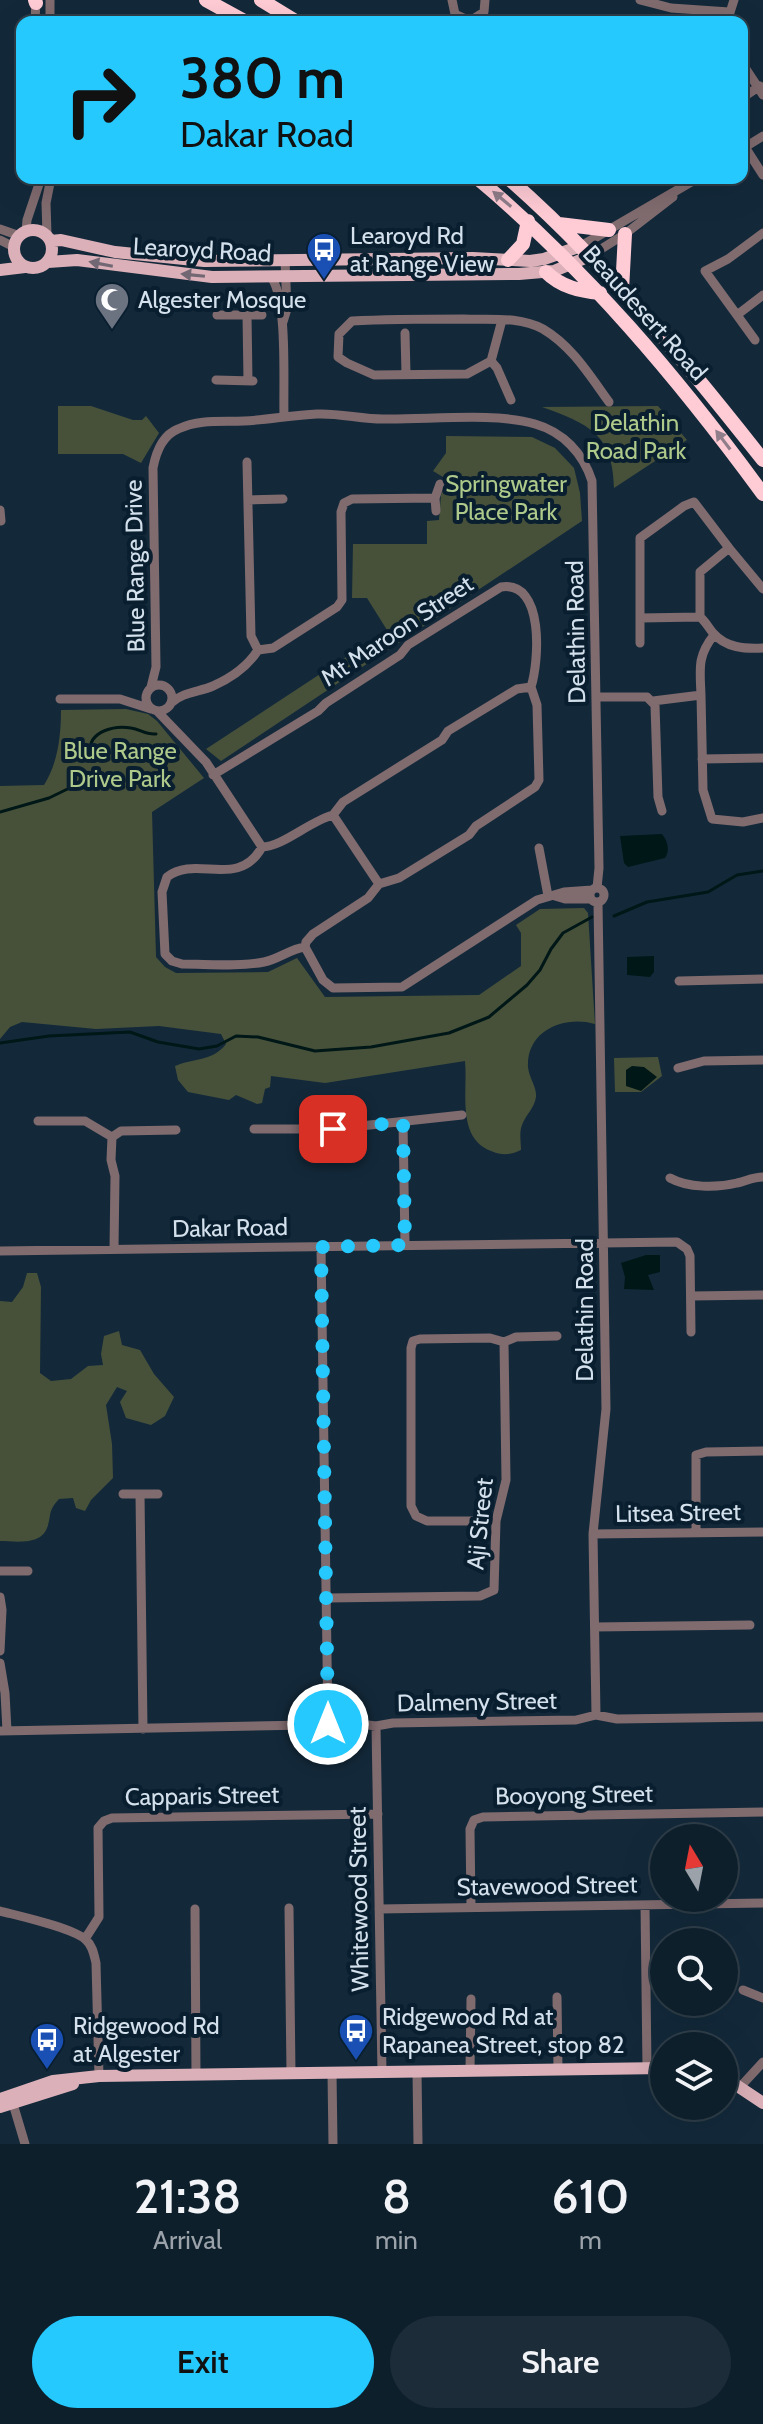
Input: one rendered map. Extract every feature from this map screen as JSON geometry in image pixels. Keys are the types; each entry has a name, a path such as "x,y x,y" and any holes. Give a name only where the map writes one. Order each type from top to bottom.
{"highway":[{"path":"206,0 235,16"},
{"path":"261,0 287,16"},
{"name":"Beaudesert Road","path":"484,184 528,221 600,293 684,389 763,494"},
{"name":"Beaudesert Road","path":"515,184 559,224 622,290 763,460"},
{"path":"508,260 523,244 528,221"},
{"path":"559,224 609,230"},
{"path":"622,290 625,234"},
{"path":"546,272 556,282 578,291 600,293"}],"main road":[{"path":"0,252 37,230 49,238 53,252 48,262 37,268 0,270"},
{"name":"Learoyd Road","path":"49,238 115,252 172,258 537,260 586,251"},
{"path":"18,241 17,260 25,267"},
{"name":"Learoyd Road","path":"48,262 77,260 212,277 546,272 573,264 586,251"},
{"path":"6,2101 53,2081 99,2076 647,2068"},
{"path":"738,2084 763,2103"}],"street":[{"path":"640,0 722,16"},
{"path":"748,71 761,89"},
{"path":"748,154 763,175"},
{"path":"18,241 39,184"},
{"path":"49,238 45,209 50,184"},
{"path":"586,251 609,230 652,202 689,184"},
{"path":"586,251 625,234 681,189"},
{"path":"0,229 18,241"},
{"path":"755,340 705,271 728,259 763,233"},
{"path":"0,240 18,241"},
{"path":"282,325 287,309 285,260"},
{"path":"271,277 278,288 282,325 284,416"},
{"path":"737,315 763,295"},
{"path":"217,315 262,315"},
{"path":"216,380 250,381 247,315"},
{"path":"502,320 491,361 467,374 374,375 338,357 339,334 352,321 433,317 502,320 520,321 542,329 583,365 609,402"},
{"path":"405,333 406,374"},
{"path":"491,361 511,400"},
{"name":"Delathin Road","path":"180,428 213,420 244,421 320,414 380,419 508,419 550,429 573,446 588,469 593,493 597,697 594,895 605,1243 606,1409 593,1534 596,1715"},
{"name":"Blue Range Drive","path":"156,667 153,468 161,444 171,432 180,428"},
{"path":"247,462 251,636 258,650"},
{"path":"436,511 435,498 440,484"},
{"path":"258,650 273,648 337,607 342,600 341,512 344,503 352,499 435,498"},
{"path":"248,500 283,499"},
{"path":"640,643 639,544 645,534 694,502 763,589"},
{"path":"0,510 1,521"},
{"path":"729,548 700,572 700,617 714,635 743,649 763,648"},
{"name":"Mt Maroon Street","path":"213,775 318,711 337,695 400,655 408,645 501,587 518,589 535,617 537,673 531,687"},
{"path":"640,618 700,617"},
{"path":"714,635 703,649 700,659 703,790 712,819 743,822 763,818"},
{"path":"60,699 120,699 154,710 170,705 178,697 214,686 250,663 258,650"},
{"path":"156,667 167,688 171,724"},
{"path":"156,667 146,700 171,724 213,775 259,844 271,847 317,819 333,815 343,802 442,740 448,731 517,689 531,687 537,705 539,780 535,787 476,826 469,835 399,878 379,884 368,898 313,934 305,947 323,980 333,988 399,988 529,905 564,892 594,895"},
{"path":"120,699 150,689 192,692"},
{"path":"597,697 647,697 653,701 701,695"},
{"path":"653,701 658,797 662,811"},
{"path":"702,759 763,758"},
{"path":"333,815 379,884"},
{"path":"259,844 253,861 244,867 179,871 167,877 162,892 165,954 172,961 182,964 260,963 290,949 305,947"},
{"path":"539,848 552,896"},
{"path":"679,981 763,979"},
{"path":"678,1068 704,1061 763,1060"},
{"path":"254,1129 333,1129 462,1115"},
{"path":"38,1121 85,1121 112,1137"},
{"path":"403,1122 405,1245"},
{"path":"112,1137 121,1131 176,1130"},
{"path":"112,1137 114,1249"},
{"path":"670,1178 680,1184 708,1186 763,1177"},
{"name":"Dakar Road","path":"0,1251 677,1242 683,1244 690,1256 691,1296"},
{"path":"321,1247 328,1724"},
{"path":"691,1332 691,1296 763,1295"},
{"path":"496,1521 427,1521 416,1516 411,1506 413,1341 490,1338 504,1342 516,1337 557,1336"},
{"name":"Aji Street","path":"327,1598 480,1596 494,1590 496,1521 506,1480 504,1342"},
{"path":"696,1532 696,1455 763,1451"},
{"path":"123,1494 158,1494"},
{"path":"140,1494 143,1729"},
{"name":"Litsea Street","path":"593,1534 763,1532"},
{"path":"0,1571 28,1571"},
{"path":"0,1597 0,1651"},
{"path":"595,1627 750,1625"},
{"path":"0,1663 5,1693 3,1731"},
{"name":"Dalmeny Street","path":"3,1731 328,1724 376,1726 393,1723 576,1720 596,1715 617,1719 763,1717"},
{"name":"Whitewood Street","path":"376,1726 382,2072"},
{"name":"Booyong Street","path":"471,1907 470,1829 474,1820 483,1817 763,1812"},
{"name":"Capparis Street","path":"85,1939 99,1917 98,1828 104,1821 112,1818 378,1814"},
{"name":"Stavewood Street","path":"379,1909 763,1903"},
{"path":"645,1905 647,2068"},
{"path":"289,1908 291,2073"},
{"path":"195,1909 196,2075"},
{"path":"0,1911 85,1939 93,1949 99,2076"},
{"path":"743,1990 763,1998"},
{"path":"557,1997 558,2069"},
{"path":"470,2071 471,1999"},
{"path":"741,2086 763,2062"},
{"path":"417,2071 418,2144"},
{"path":"332,2073 333,2144"},
{"path":"6,2101 25,2144"}],"green space":[{"path":"58,406 91,406 133,420 142,420 146,416 159,433 141,463 123,454 58,454"},
{"name":"Delathin Road Park","path":"658,406 687,440 614,488 609,455 595,433 573,419 542,407"},
{"name":"Springwater Place Park","path":"446,436 532,437 555,448 574,468 582,521 221,761 206,749 387,630 367,598 352,598 353,544 427,544 427,521 439,520 441,495 448,480 433,471 446,453"},
{"name":"Blue Range Drive Park","path":"126,709 148,714 157,721 204,778 152,812 156,957 176,973 268,972 297,958 325,997 479,995 521,966 521,933 516,925 540,909 584,908 588,913 595,1024 560,1024 540,1035 533,1044 528,1067 536,1097 521,1128 521,1150 495,1153 480,1145 473,1136 466,1112 465,1061 325,1083 271,1076 270,1087 265,1089 262,1103 257,1104 236,1095 229,1100 188,1092 178,1080 175,1066 221,1050 226,1044 221,1034 159,1026 96,1029 22,1022 10,1027 0,1039 0,786 44,785 58,749 61,710"},
{"path":"658,1057 662,1076 641,1092 615,1092 614,1058"},
{"path":"27,1273 37,1273 41,1287 40,1373 51,1381 71,1379 88,1366 103,1365 104,1336 119,1331 122,1345 140,1350 154,1374 174,1397 165,1416 151,1425 126,1418 120,1402 127,1391 117,1387 106,1405 113,1478 91,1500 85,1511 76,1508 73,1498 59,1499 51,1510 44,1534 39,1538 0,1541 0,1301 12,1302 23,1287"}],"shaded area":[{"path":"662,834 668,846 665,858 628,867 624,863 620,836"},
{"path":"654,956 654,972 650,977 627,975 627,957"},
{"path":"632,1066 644,1067 657,1077 641,1091 626,1086 626,1070"},
{"path":"646,1255 660,1255 660,1272 648,1275 654,1290 624,1289 621,1263"}],"waterway":[{"path":"90,750 94,738 111,729 131,728 156,734"},
{"path":"0,812 49,798 86,780"},
{"path":"614,916 647,902 708,892 737,875 763,871"},
{"path":"0,1043 49,1036 130,1032 158,1042 199,1049 217,1046 236,1036 258,1037 315,1051 371,1047 449,1033 489,1017 527,985 563,933 592,917"}],"place":[{"name":"Learoyd Rd at Range View","path":"324,281"},
{"name":"Algester Mosque","path":"112,331"},
{"name":"Ridgewood Rd at Rapanea Street, stop 82","path":"356,2062"},
{"name":"Ridgewood Rd at Algester","path":"47,2071"}],"route":[{"path":"328,1724 321,1247 405,1245 403,1122 333,1129"}]}
